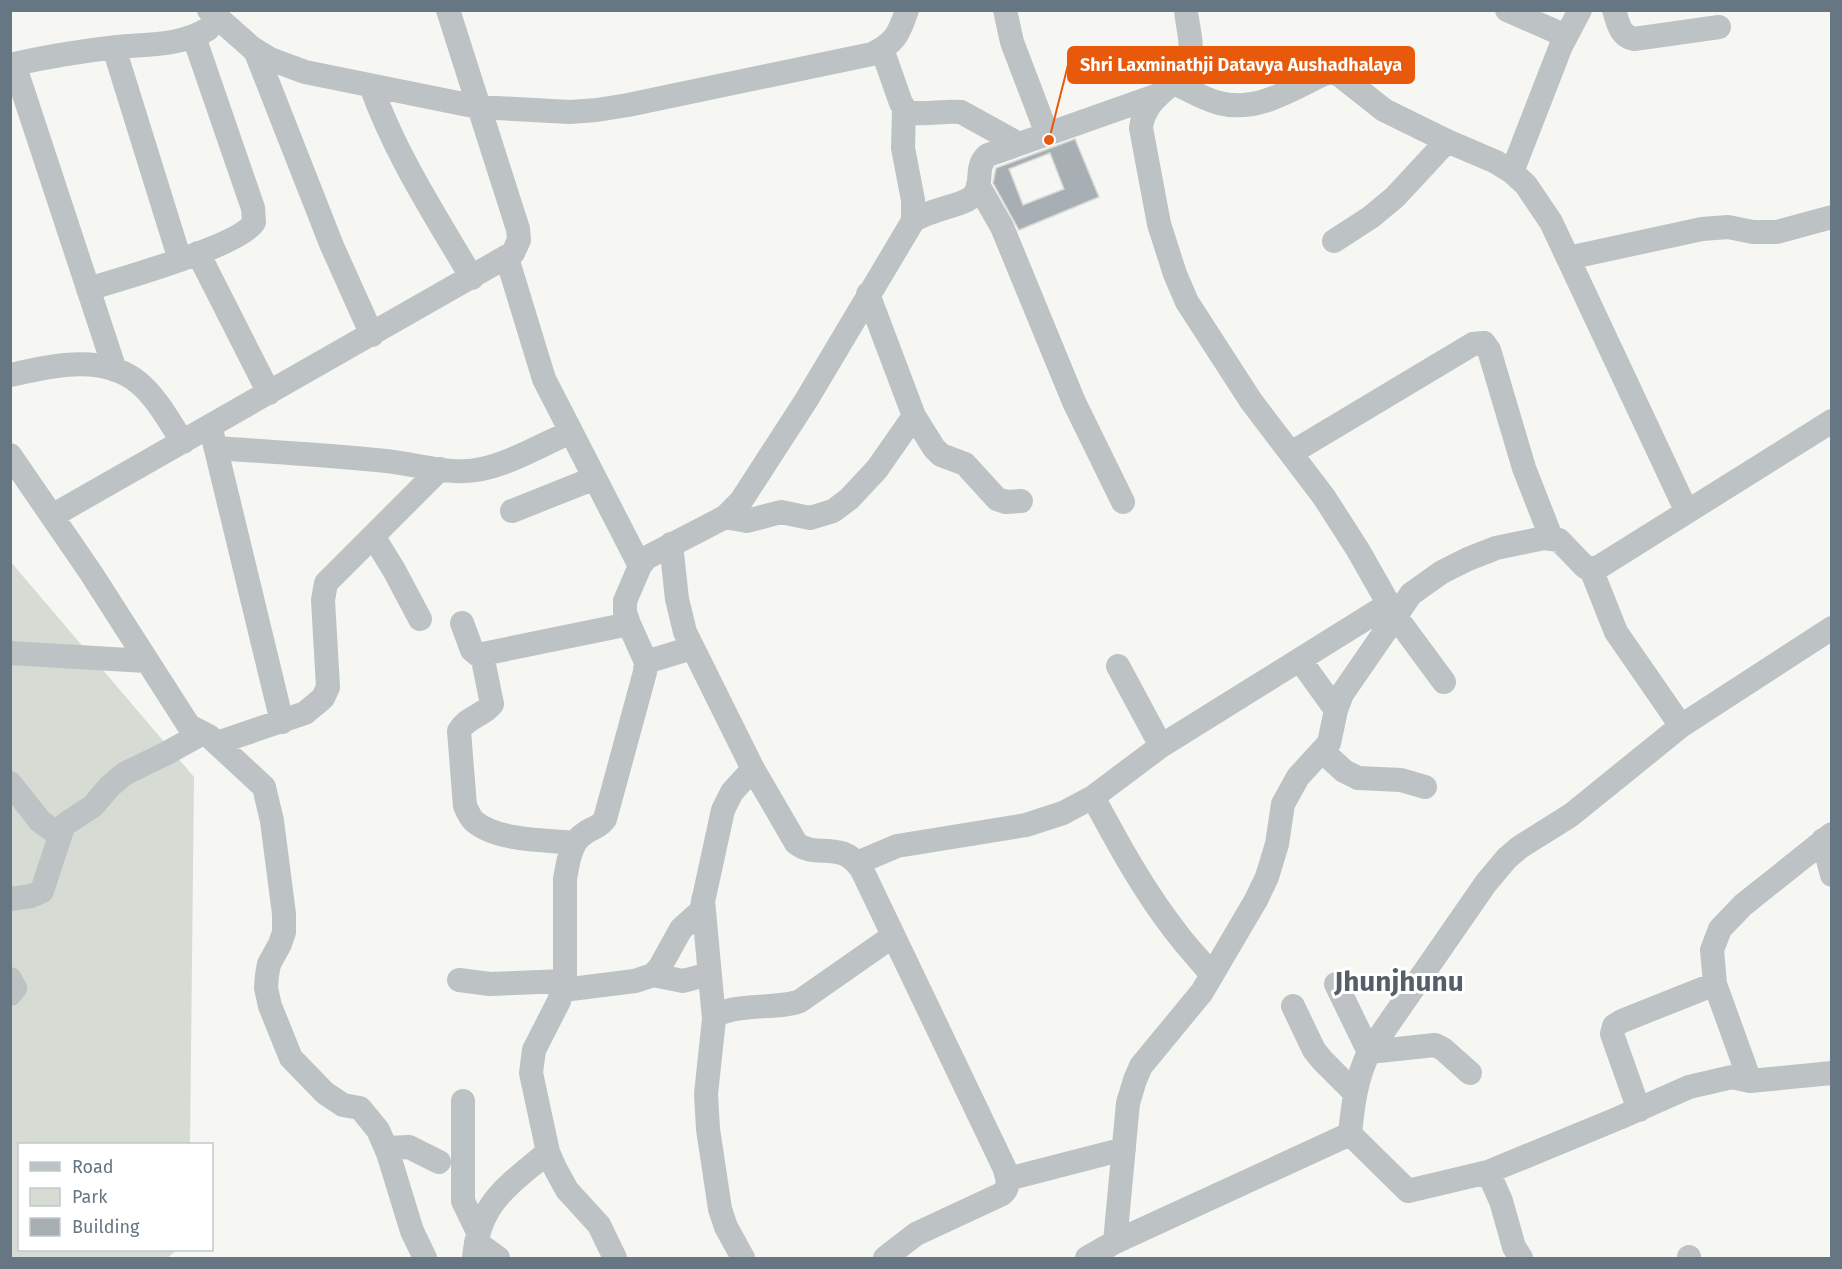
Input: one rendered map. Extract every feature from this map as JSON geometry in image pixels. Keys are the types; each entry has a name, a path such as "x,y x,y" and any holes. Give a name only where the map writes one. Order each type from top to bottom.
{"street":[{"path":"213,437 269,393 507,258 517,247 518,229 448,10"},
{"path":"115,370 12,65 114,48 178,41 194,37 215,16 255,50 305,72 478,107 570,112 597,110 856,58 882,49 897,37 907,10"},
{"path":"1005,10 1016,52 1047,134"},
{"path":"1186,10 1191,56 1188,65 1165,88 1142,118 1142,141 1159,224 1175,274 1187,302 1205,333 1251,401 1324,496 1392,610 1444,682"},
{"path":"1507,10 1566,36"},
{"path":"1512,172 1566,36 1580,10"},
{"path":"1614,10 1623,33 1634,39 1719,27"},
{"path":"88,289 189,257 245,232 251,227 254,217 194,37"},
{"path":"114,48 189,257 269,393"},
{"path":"882,49 904,109 903,148 913,200 913,221"},
{"path":"255,50 332,246 372,335"},
{"path":"615,1258 598,1225 560,1179 548,1152 533,1091 531,1063 534,1050 564,985 565,879 568,863 579,837 600,825 605,819 643,686 646,662 629,624 625,612 625,601 640,566 646,558 725,517 745,496 913,221 932,211 967,200 976,191 979,170 984,158 1165,88 1218,103 1243,106 1270,99 1333,72 1384,110 1496,162 1526,185 1551,222 1688,512"},
{"path":"371,86 383,121 396,147 472,278"},
{"path":"904,109 917,114 961,112 1019,144"},
{"path":"1334,241 1371,217 1395,197 1447,141"},
{"path":"978,184 1002,227 1074,402 1123,502"},
{"path":"1568,258 1708,228 1728,227 1777,232 1832,217"},
{"path":"507,258 544,379 640,566"},
{"path":"868,294 914,416 941,455 965,464 997,499 1006,502 1021,501"},
{"path":"1291,453 1473,344 1484,343 1490,350 1519,452 1551,537"},
{"path":"14,367 98,365 121,372 139,384 152,397 183,442"},
{"path":"725,517 747,521 781,513 810,518 823,516 833,511 849,499 877,469 914,416"},
{"path":"1591,569 1609,563 1832,421"},
{"path":"52,516 183,442 213,437 440,469 483,469 571,432"},
{"path":"213,437 282,722"},
{"path":"10,455 91,573 189,726 210,738 264,787 272,821 284,914 284,932 269,964 266,988 279,1030 291,1058 325,1093 343,1105 360,1108 378,1130 386,1148 412,1232 425,1258"},
{"path":"10,899 36,895 42,891 59,835 67,823 93,806 124,774 165,754 210,738 282,722 305,713 323,698 328,687 324,590 326,583 440,469"},
{"path":"512,511 595,478"},
{"path":"373,536 420,619"},
{"path":"857,863 897,846 1026,825 1063,813 1093,797 1161,746 1300,660 1392,610 1442,572 1496,548 1551,537 1559,540 1580,563 1591,569 1616,632 1681,726"},
{"path":"670,544 680,618 692,648 753,769 796,843 807,849 839,852 857,863 1008,1179 1006,1190 1002,1194 916,1234 885,1258"},
{"path":"1100,1253 1124,1149 1128,1103 1141,1066 1202,992 1256,900 1277,844 1283,804 1290,789 1329,743 1335,710 1342,694 1392,610"},
{"path":"462,623 474,652 482,655 629,624"},
{"path":"1350,1134 1354,1092 1369,1052 1486,883 1507,858 1586,804 1681,726 1832,628"},
{"path":"646,662 692,648"},
{"path":"10,653 146,661"},
{"path":"482,655 492,704 486,711 468,720 459,731 465,806 469,815 474,822 496,833 575,843"},
{"path":"1300,660 1335,710"},
{"path":"1118,666 1161,746"},
{"path":"1322,751 1344,771 1358,778 1401,780 1425,787"},
{"path":"459,980 490,984 564,985 635,981 653,975 660,968 681,929 700,913 723,810 732,792 753,769"},
{"path":"10,783 40,821 59,835"},
{"path":"1093,797 1147,891 1176,932 1212,975"},
{"path":"1827,837 1832,875"},
{"path":"1750,1081 1715,984 1712,950 1720,929 1743,904 1827,837"},
{"path":"703,900 714,1018 706,1094 708,1129 720,1209 726,1227 743,1258"},
{"path":"714,1018 724,1011 784,1005 800,1001 893,936"},
{"path":"653,975 683,981 709,974"},
{"path":"10,979 15,988 10,994"},
{"path":"1335,984 1369,1052"},
{"path":"1639,1110 1612,1034 1614,1026 1715,984"},
{"path":"1293,1006 1318,1055 1354,1092"},
{"path":"1369,1052 1435,1045 1470,1072"},
{"path":"1350,1134 1408,1191 1488,1172 1689,1087 1732,1077 1750,1081 1832,1073"},
{"path":"463,1101 463,1201 476,1244 498,1258"},
{"path":"1100,1253 1350,1134"},
{"path":"386,1148 409,1147 439,1162"},
{"path":"1008,1179 1124,1149"},
{"path":"476,1244 483,1218 504,1190 548,1152"},
{"path":"1488,1172 1501,1201 1514,1247 1521,1258"}],"green space":[{"path":"10,561 194,777 190,1143 18,1143 18,1251 176,1251 167,1258 11,1258"}],"building":[{"path":"1075,139 1099,197 1019,230 993,183 996,168","holes":["1050,153 1064,189 1023,205 1009,169"]}],"place":[{"name":"Shri Laxminathji Datavya Aushadhalaya","path":"1049,140"}],"district":[{"name":"Jhunjhunu","path":"1399,981"}]}
